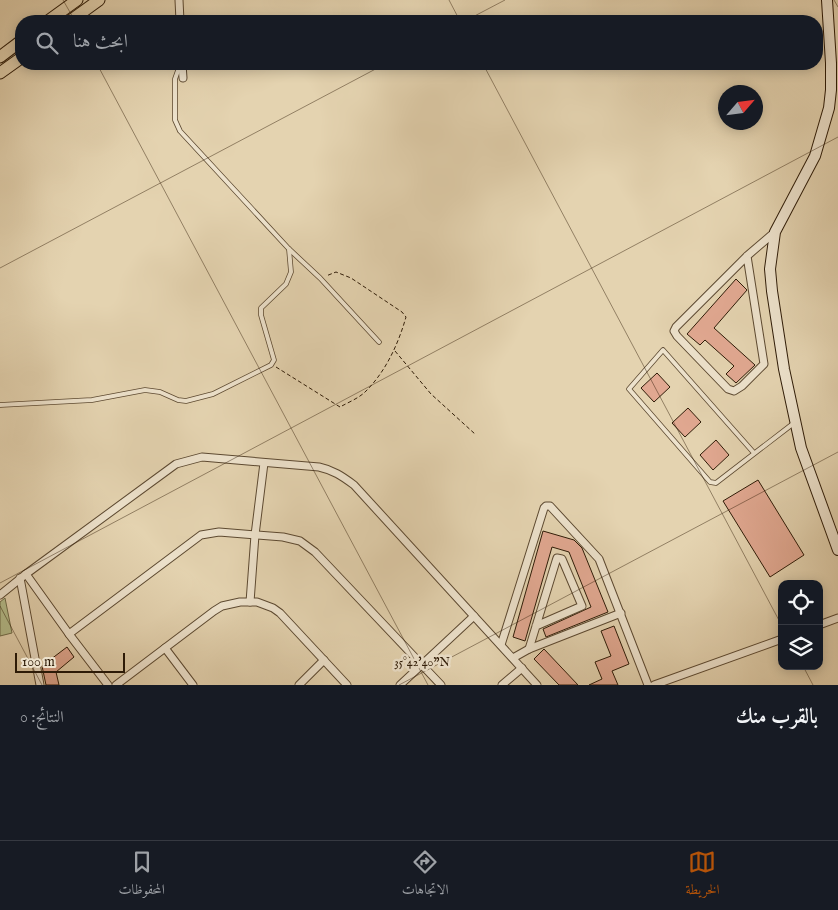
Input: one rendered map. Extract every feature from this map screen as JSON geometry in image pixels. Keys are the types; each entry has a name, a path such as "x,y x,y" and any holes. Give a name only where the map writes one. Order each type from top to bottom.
{"main road":[{"path":"56,15 77,0"},
{"path":"78,15 99,0"},
{"path":"827,0 831,90 826,121 815,156 775,232 770,270 772,292 801,448 838,550"},
{"path":"0,57 15,46"},
{"path":"0,73 15,62"}],"street":[{"path":"178,0 179,15"},
{"path":"182,70 183,78"},
{"path":"747,256 764,364 742,386 734,391 728,389 674,331 747,256 775,232"},
{"path":"0,595 23,576 176,464 202,457 319,467 342,475 354,485 537,685"},
{"path":"250,602 255,535 264,463"},
{"path":"501,645 544,508 550,506 599,559 648,685"},
{"path":"69,634 201,535 219,532 292,538 308,546 441,685"},
{"path":"530,649 536,626 557,558 562,559 582,606 536,626"},
{"path":"23,576 108,685"},
{"path":"23,576 40,685"},
{"path":"116,685 222,606 240,602 265,605 280,614 347,685"},
{"path":"513,658 530,649 621,612"},
{"path":"400,685 474,616"},
{"path":"823,624 838,618"},
{"path":"654,685 778,640"},
{"path":"164,648 193,685"},
{"path":"298,685 324,660"},
{"path":"502,685 522,668"}],"lane":[{"path":"179,70 175,79 175,120 180,131 288,249 320,278 379,342"},
{"path":"0,405 92,400 145,390 160,392 178,400 186,401 214,394 271,364 274,360 261,315 261,308 286,284 291,272 288,249"},
{"path":"754,453 663,350 630,389 710,482 716,483 795,422"}],"path":[{"path":"271,364 340,407 363,394 386,365 394,350 406,317 402,312 351,278 336,272 320,278"},
{"path":"394,350 431,394 474,434"}],"green space":[{"path":"5,598 12,633 0,636 0,602"}],"building":[{"path":"736,279 747,290 714,328 755,365 736,383 726,374 734,366 705,340 700,345 687,334"},
{"path":"657,373 670,387 654,402 641,388"},
{"path":"688,408 701,422 685,437 672,423"},
{"path":"716,440 729,455 713,470 700,455"},
{"path":"758,480 804,555 770,577 723,501"},
{"path":"543,531 574,540 582,548 608,612 546,637 543,629 591,607 569,552 552,547 525,641 513,637"},
{"path":"614,626 629,664 612,671 618,685 589,685 602,679 595,662 611,656 601,631"},
{"path":"67,647 74,657 56,672 59,685 46,685 42,666"},
{"path":"544,649 578,685 559,685 534,659"}]}
